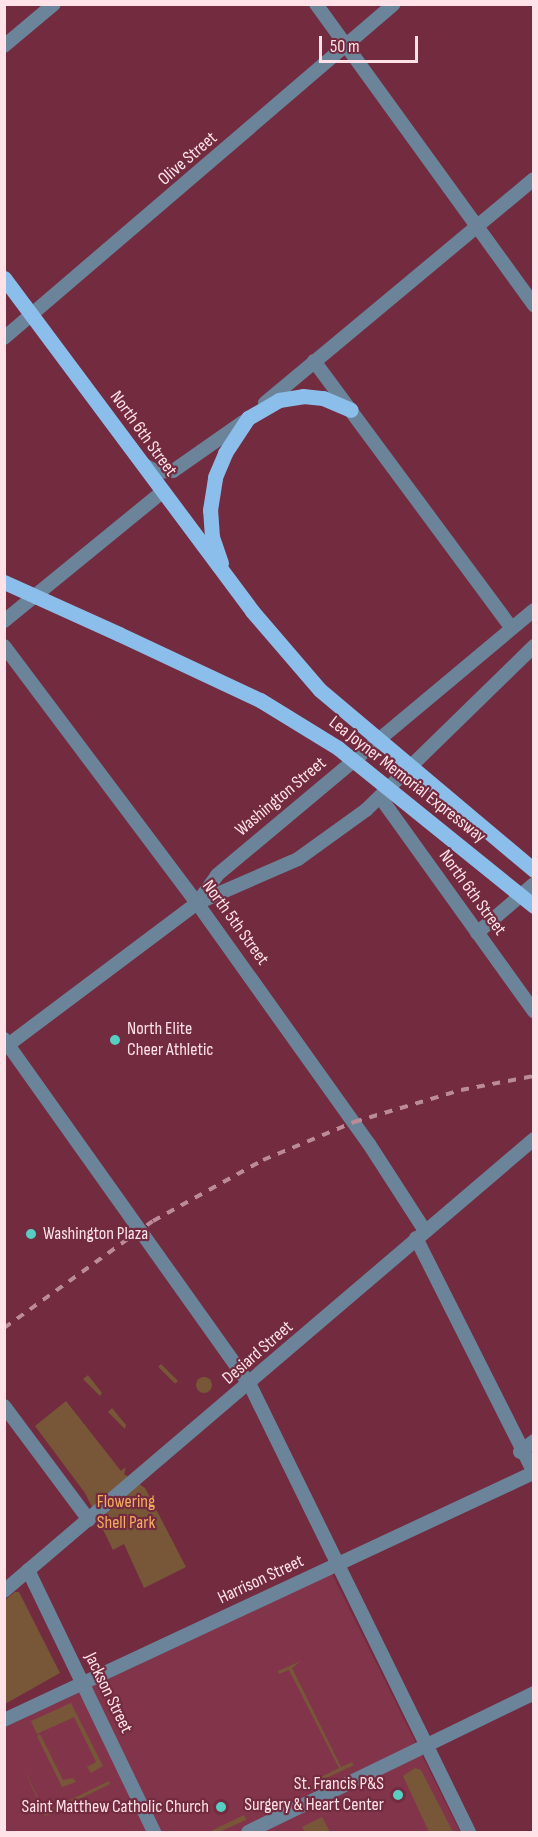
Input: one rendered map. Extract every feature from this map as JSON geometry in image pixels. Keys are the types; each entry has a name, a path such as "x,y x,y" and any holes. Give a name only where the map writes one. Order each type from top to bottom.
{"main road":[{"name":"North 6th Street","path":"4,278 161,493 252,611"},
{"path":"226,577 212,537 210,510 215,477 225,453 248,418 279,400 303,396 323,398 351,410"},
{"path":"4,582 34,596"},
{"name":"Lea Joyner Memorial Expressway","path":"34,596 261,700 338,748 534,906"},
{"name":"Lea Joyner Memorial Expressway","path":"252,611 328,697 534,870"}],"street":[{"path":"4,46 54,4"},
{"path":"316,4 534,305"},
{"name":"Olive Street","path":"4,338 394,4"},
{"path":"136,459 157,472 173,471 248,418 534,179"},
{"path":"314,361 511,627"},
{"path":"4,621 161,493"},
{"name":"Washington Street","path":"197,903 225,868 534,610"},
{"name":"North 5th Street","path":"4,646 197,903 369,1144 421,1234 520,1452 533,1473"},
{"name":"Washington Street","path":"6,1044 197,903 298,859 380,797 534,646"},
{"name":"North 6th Street","path":"380,797 534,1011"},
{"path":"477,933 534,884"},
{"path":"6,1044 250,1385 469,1833"},
{"name":"Desiard Street","path":"4,1591 250,1385 421,1234 534,1139"},
{"path":"4,1406 89,1520"},
{"path":"520,1452 534,1441"},
{"name":"Harrison Street","path":"4,1720 533,1473"},
{"name":"Jackson Street","path":"28,1570 154,1833"},
{"path":"248,1833 425,1743 534,1693"}],"shaded area":[{"path":"332,1574 460,1832 5,1832 4,1728"}],"green space":[{"path":"161,1364 178,1381 175,1384 158,1367"},
{"path":"88,1375 102,1393 100,1396 83,1379"},
{"path":"201,1377 207,1377 212,1385 210,1391 201,1393 196,1388 196,1382"},
{"name":"Flowering Shell Park","path":"66,1401 121,1471 126,1467 124,1474 145,1488 186,1567 144,1588 124,1544 113,1550 85,1493 35,1426"},
{"path":"112,1408 126,1425 125,1429 108,1412"},
{"path":"15,1592 19,1592 60,1673 5,1704 5,1600"},
{"path":"301,1661 292,1668 341,1767 352,1762 354,1765 320,1781 319,1778 339,1768 289,1670 279,1674 278,1671"},
{"path":"71,1703 103,1766 91,1773 87,1767 96,1762 74,1717 37,1734 31,1721"},
{"path":"40,1734 63,1780 73,1778 76,1782 62,1787 37,1736"},
{"path":"23,1767 45,1812 109,1781 110,1784 45,1816"},
{"path":"415,1768 421,1770 453,1832 429,1832 403,1776"},
{"path":"244,1815 246,1820 219,1832 209,1832"},
{"path":"322,1817 330,1832 305,1832 302,1827"}],"railway":[{"path":"4,1328 153,1221 263,1160 354,1122 461,1090 534,1076"}],"place":[{"name":"North Elite Cheer Athletic","path":"115,1040"},
{"name":"Washington Plaza","path":"31,1234"},
{"name":"St. Francis P&S Surgery & Heart Center","path":"398,1795"},
{"name":"Saint Matthew Catholic Church","path":"221,1807"}]}
